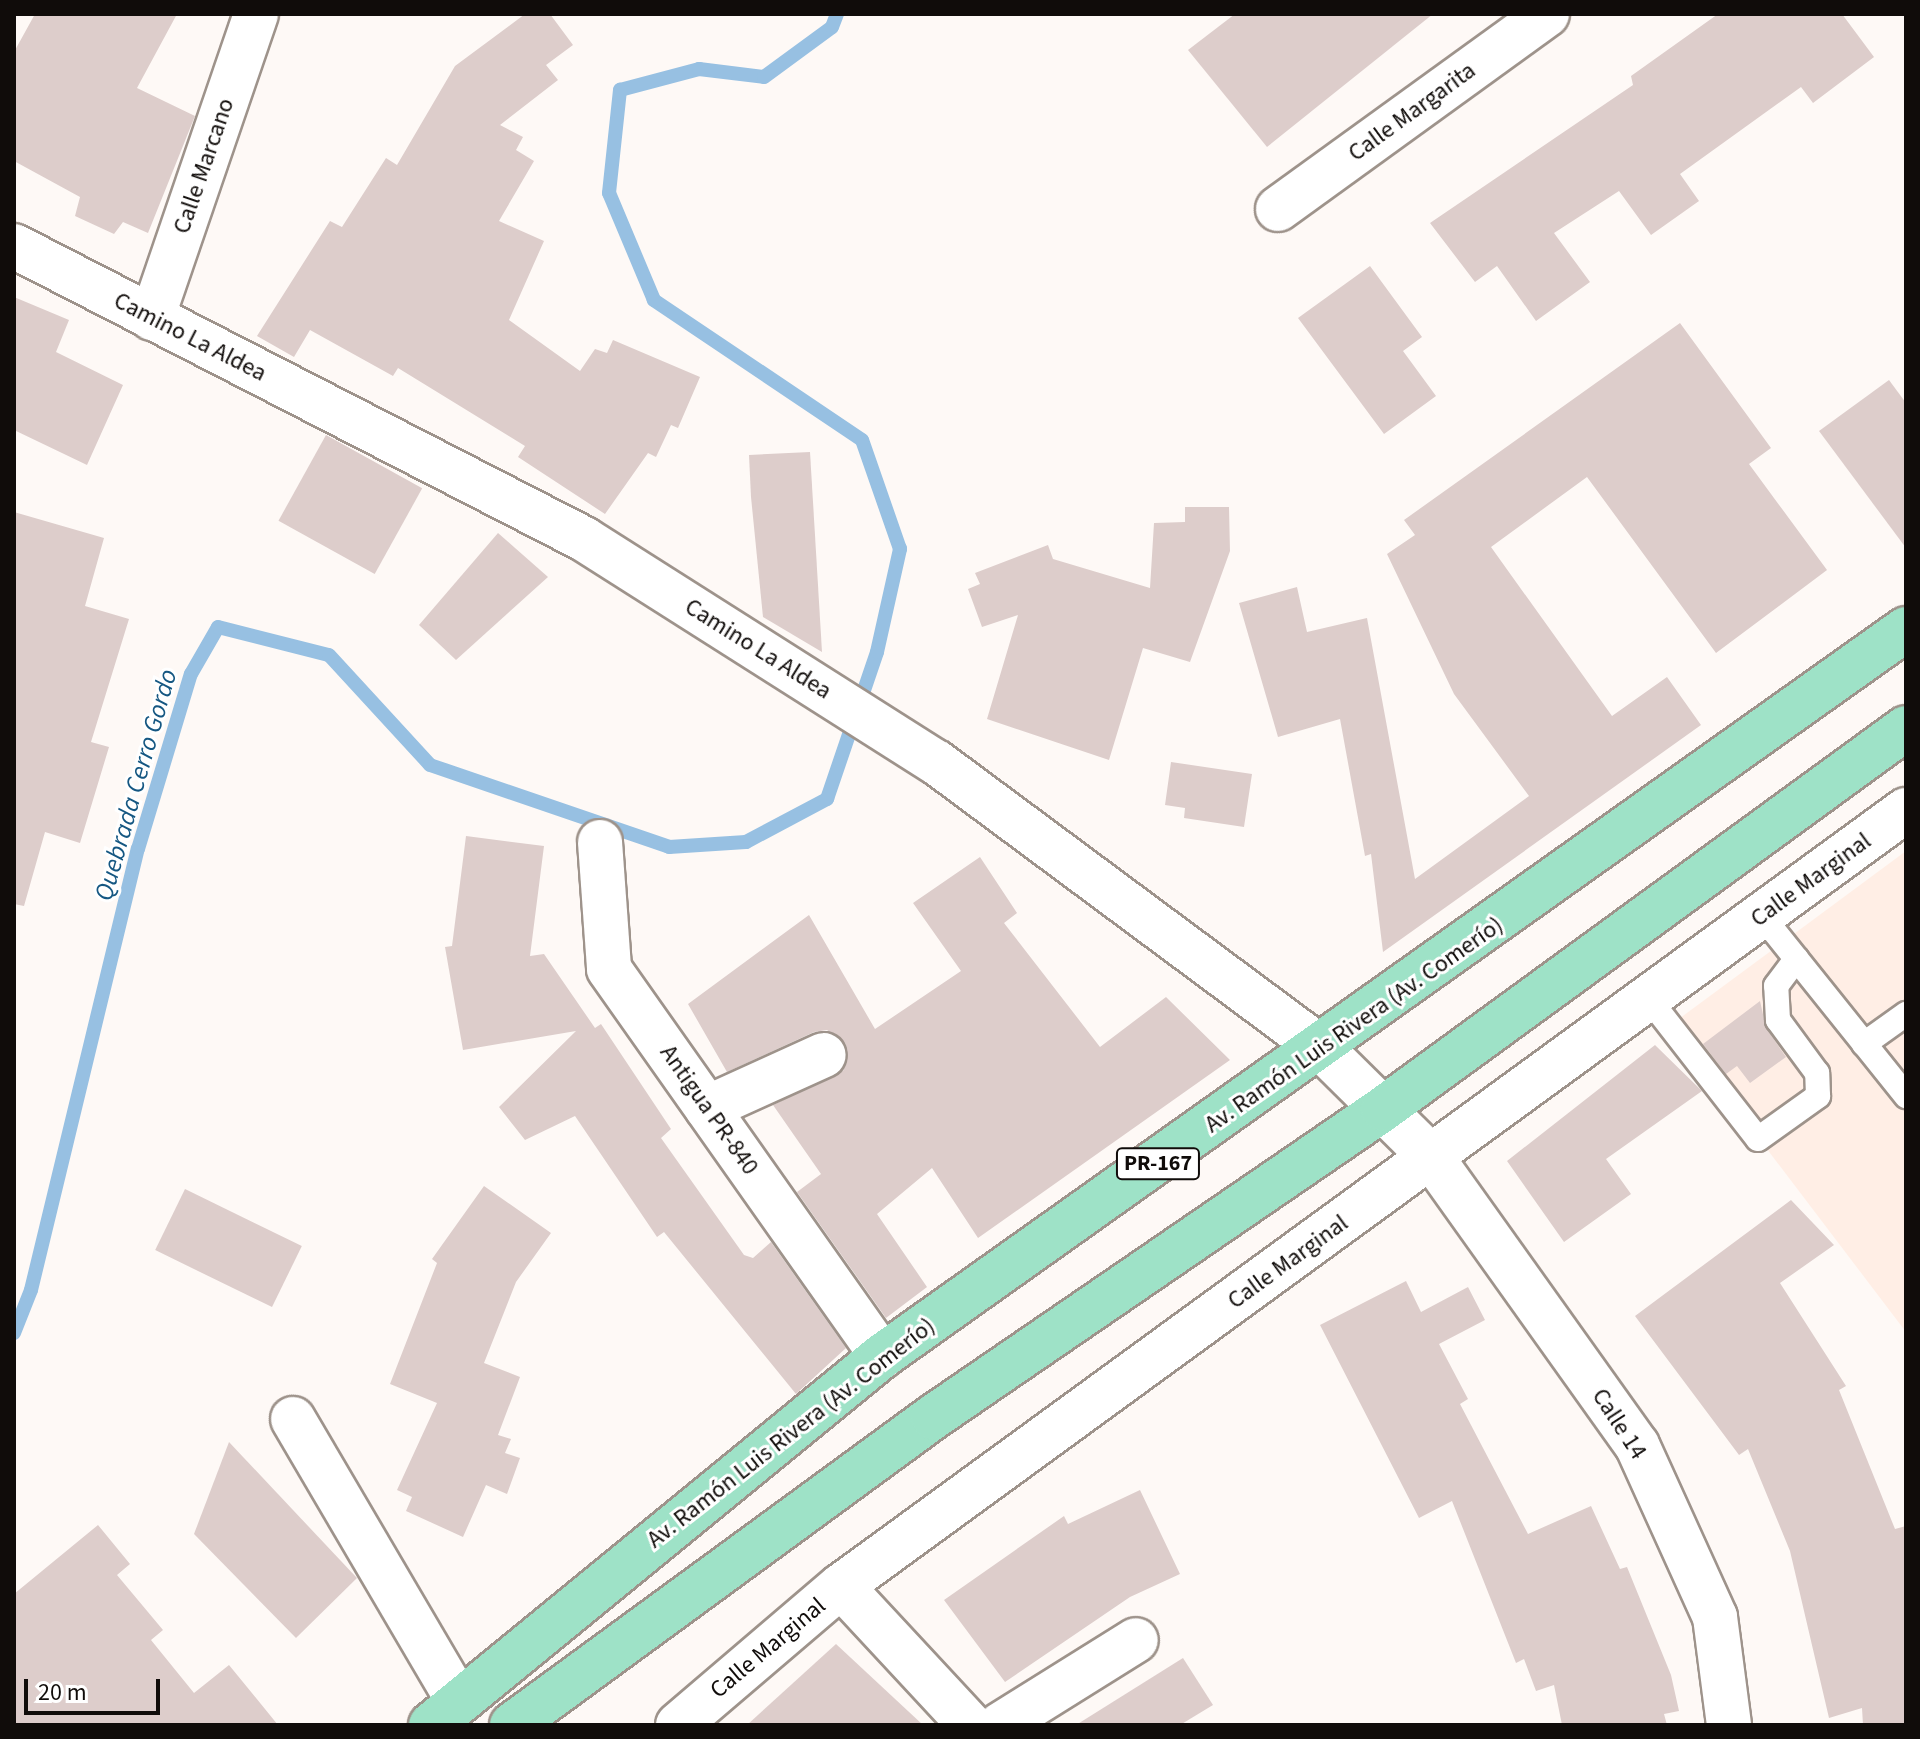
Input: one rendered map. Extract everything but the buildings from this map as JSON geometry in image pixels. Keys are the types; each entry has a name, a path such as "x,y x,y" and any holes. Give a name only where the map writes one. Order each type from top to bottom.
{"main road":[{"name":"Av. Ramón Luis Rivera (Av. Comerío)","path":"445,1712 882,1356 1322,1049 1906,629"},
{"path":"512,1725 933,1417 1383,1109 1906,728"}],"street":[{"name":"Calle Marcano","path":"152,318 256,14"},
{"name":"Calle Margarita","path":"1278,209 1547,14"},
{"name":"Camino La Aldea","path":"14,246 584,539 936,762 1322,1049 1432,1158"},
{"name":"Calle Marginal","path":"678,1725 841,1586 1906,810"},
{"name":"Antigua PR-840","path":"600,842 609,969 882,1356"},
{"path":"707,1108 824,1055"},
{"name":"Calle 14","path":"1432,1158 1637,1445 1715,1617 1729,1725"},
{"path":"293,1419 445,1712"},
{"path":"841,1586 970,1725"},
{"path":"1000,1725 1136,1640"}],"lane":[{"path":"1762,916 1906,1096"},
{"path":"1649,999 1758,1139 1818,1096 1817,1073 1778,1020 1776,986 1796,959"},
{"path":"1864,1044 1906,1014"}],"shaded area":[{"path":"1906,851 1906,1332 1672,1024"}],"waterway":[{"name":"Quebrada Cerro Gordo","path":"14,1333 31,1290 138,849 191,674 218,627 329,655 430,765 669,847 746,842 827,799 877,652 900,549 862,440 654,300 609,193 620,90 699,69 764,77 832,27 837,14"}]}
